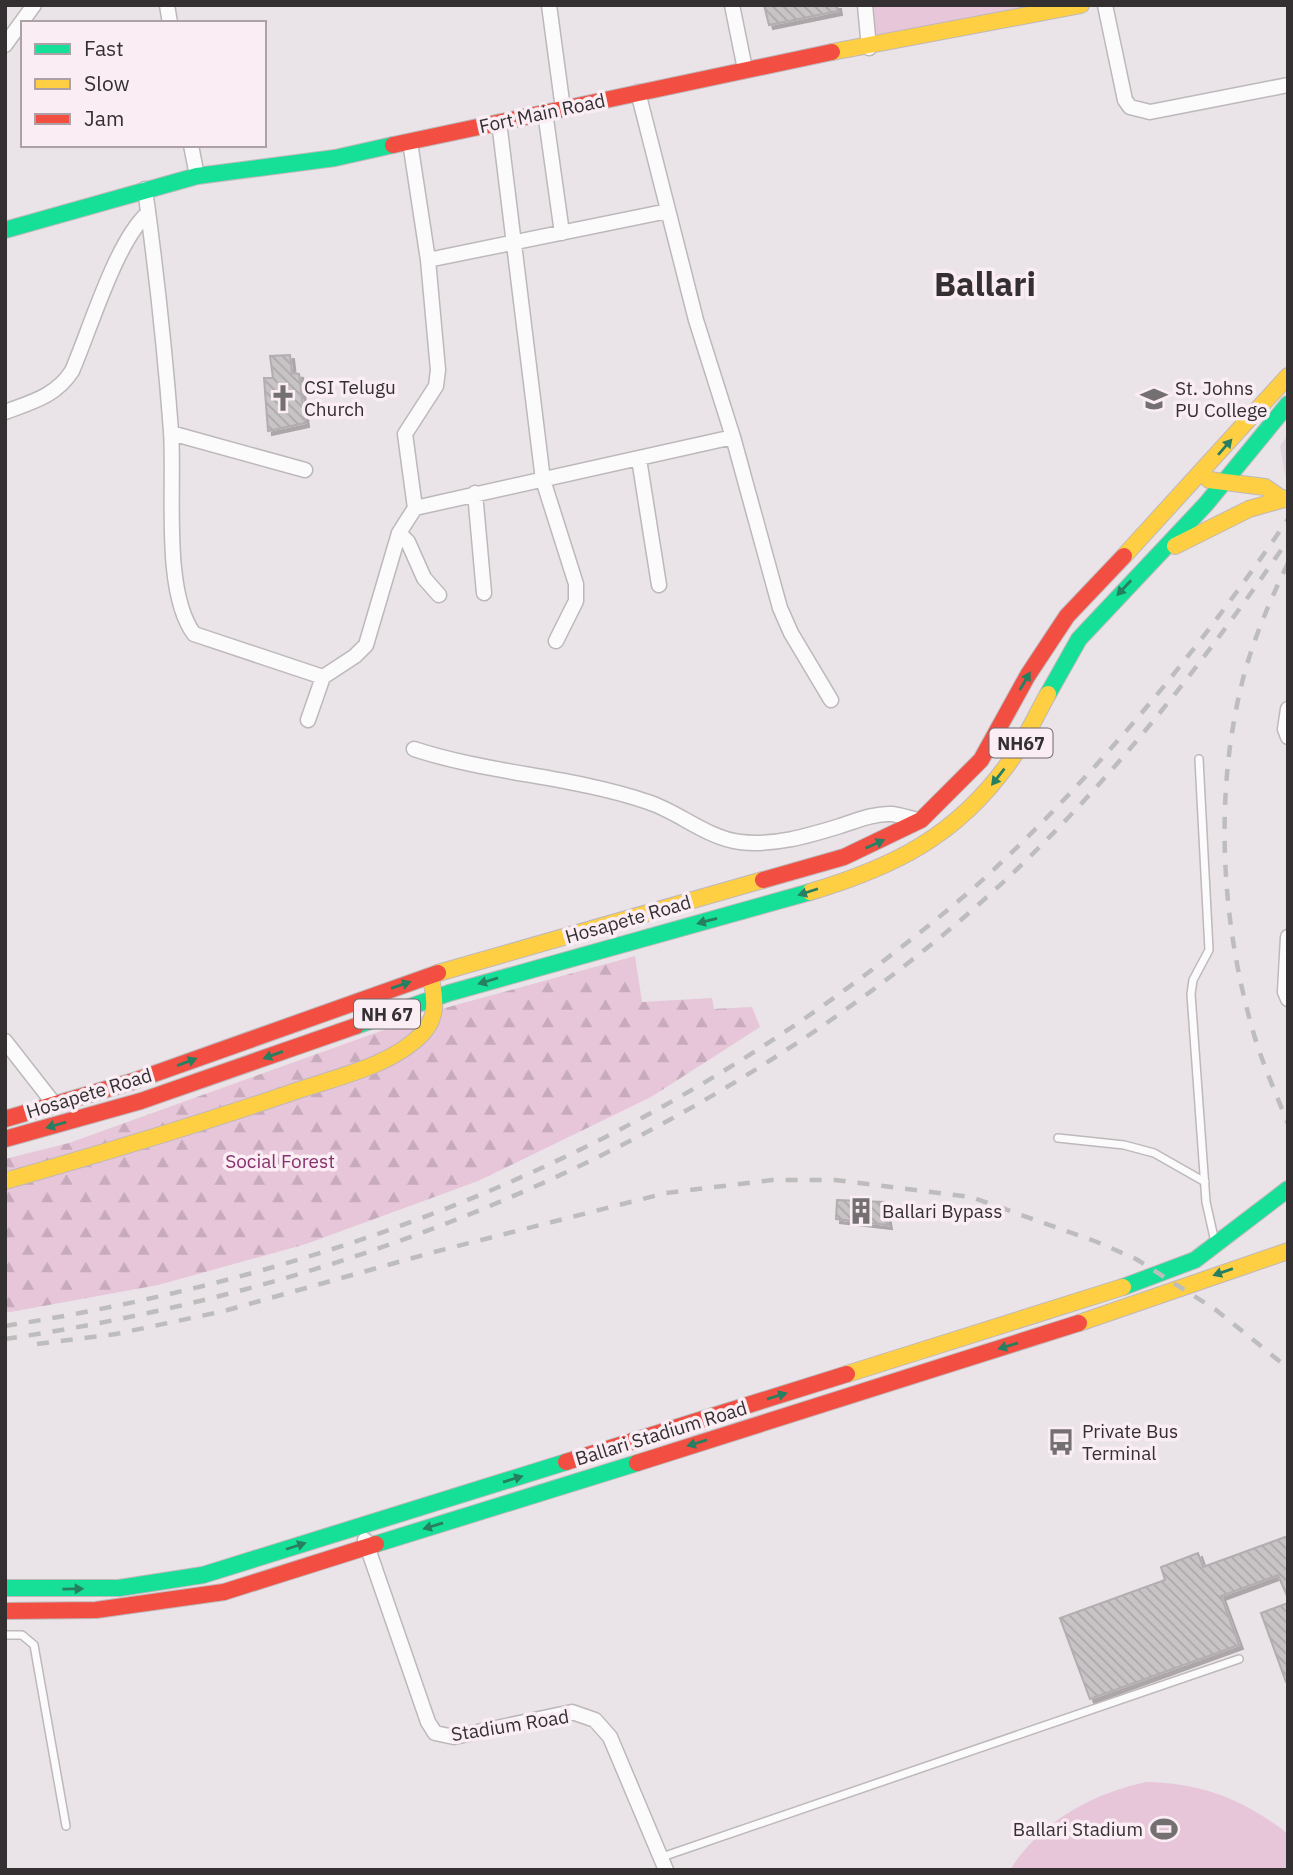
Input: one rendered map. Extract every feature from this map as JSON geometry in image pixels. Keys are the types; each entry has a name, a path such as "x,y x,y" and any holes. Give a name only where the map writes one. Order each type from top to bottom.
{"main road":[{"name":"Fort Main Road","path":"5,230 145,188 197,176 335,158 745,69 869,48 1081,5"},
{"path":"1249,509 1206,504 1182,494 1288,376"},
{"path":"1206,504 1288,404"},
{"path":"1265,487 1267,428"},
{"path":"1198,477 1223,484 1265,487 1284,498"},
{"name":"Hosapete Road","path":"5,1119 134,1081 429,976 844,857 921,820 981,760 1028,675 1066,616 1182,494"},
{"path":"1154,557 1249,509 1284,498"},
{"name":"NH67","path":"773,903 876,868 921,847 956,824 980,800 1010,762 1079,639 1206,504"},
{"name":"Hosapete Road","path":"5,1139 141,1101 436,997 773,903"},
{"path":"5,1181 174,1132 369,1066 415,1040 435,1018 436,997 429,976"},
{"name":"Ballari Stadium Road","path":"5,1588 87,1588 191,1577 361,1526 1110,1292 1195,1260 1288,1189"},
{"name":"Ballari Stadium Road","path":"5,1611 96,1610 224,1592 1038,1337 1288,1251"}],"street":[{"path":"22,21 34,5"},
{"path":"549,5 563,109"},
{"path":"732,5 745,69"},
{"path":"864,5 869,48"},
{"path":"1105,5 1125,100 1130,107 1150,112 1288,85"},
{"path":"5,45 21,23"},
{"path":"638,92 696,320 733,436 780,608 791,633 831,700"},
{"path":"545,112 562,233"},
{"path":"499,122 543,480 571,561 576,584 576,601 556,641"},
{"path":"308,720 323,677 355,656 366,645 399,533 415,508 405,434 436,386 438,370 428,260 410,142"},
{"path":"191,147 197,176"},
{"path":"145,188 171,433 175,565 180,607 194,634 323,677"},
{"path":"428,260 668,211"},
{"path":"5,412 51,394 68,378 122,249 139,220 148,213"},
{"path":"171,433 305,470"},
{"path":"415,508 639,460 733,436"},
{"path":"639,460 659,585"},
{"path":"475,494 484,593"},
{"path":"399,533 408,542 424,578 439,595"},
{"path":"1288,709 1285,729 1288,737"},
{"path":"414,749 485,768 648,802 686,818 719,837 740,842 767,842 814,834 873,816 891,814 921,820"},
{"path":"1288,937 1285,992 1288,999"},
{"path":"5,1041 55,1105"},
{"path":"1032,1317 1038,1337"},
{"name":"Stadium Road","path":"361,1526 428,1722 435,1733 454,1737 572,1713 594,1720 610,1737 664,1863"}],"lane":[{"path":"1199,759 1209,950 1191,986 1205,1182 1216,1244"},
{"path":"1058,1138 1124,1145 1154,1153 1205,1182"},
{"path":"5,1635 22,1634 34,1645 66,1826"},
{"path":"664,1863 1239,1659"}],"shaded area":[{"path":"1288,435 1287,485 1280,446"}],"green space":[{"path":"869,5 1073,5 874,42"},
{"name":"Social Forest","path":"635,956 642,1002 712,998 714,1009 752,1007 760,1027 651,1097 478,1181 306,1244 158,1285 5,1313 5,1159 69,1143 445,1008"},
{"name":"Ballari Stadium","path":"1147,1782 1204,1790 1256,1812 1288,1834 1288,1870 1010,1870 1036,1838 1070,1812 1107,1794"}],"building":[{"path":"764,5 837,5 838,11 769,25"},
{"path":"290,355 292,373 299,374 305,423 268,431 264,378 273,378 270,356"},
{"name":"Ballari Bypass","path":"837,1200 884,1202 888,1225 836,1219"},
{"path":"1288,1536 1288,1598 1278,1575 1221,1596 1239,1645 1090,1699 1060,1618 1165,1580 1161,1567 1198,1553 1203,1567"},
{"path":"1288,1603 1288,1682 1286,1682 1261,1613"}],"railway":[{"path":"5,1326 123,1304 237,1277 350,1243 459,1203 566,1157 670,1103 771,1041 869,972 940,917 991,873 1046,818 1121,737 1191,652 1288,519"},
{"path":"5,1339 135,1316 264,1284 390,1244 513,1196 633,1140 748,1074 858,1001 962,919 1009,877 1096,787 1137,740 1215,642 1288,540"},
{"path":"1288,563 1261,624 1241,687 1227,770 1225,813 1228,899 1241,983 1259,1049 1288,1124"},
{"path":"37,1344 116,1334 224,1311 434,1252 666,1193 772,1180 835,1180 971,1197 1097,1242 1136,1259 1216,1310 1288,1368"}],"traffic: fast":[{"path":"5,230 197,176 335,158 393,145"},
{"path":"1048,694 1079,639 1206,504 1288,404"},
{"path":"356,1026 449,993 810,892"},
{"path":"1123,1287 1195,1260 1288,1189"},
{"path":"5,1588 119,1588 203,1575 566,1462"},
{"path":"376,1544 637,1463"}],"traffic: slow":[{"path":"832,52 1081,5"},
{"path":"1124,556 1288,376"},
{"path":"1209,480 1265,487 1281,498"},
{"path":"1175,546 1249,509 1288,498"},
{"path":"810,892 869,872 921,846 945,830 967,811 1008,764 1048,694"},
{"path":"438,973 763,880"},
{"path":"5,1181 188,1127 379,1062 409,1045 427,1028 434,1011 432,984"},
{"path":"1079,1323 1288,1251"},
{"path":"847,1374 1123,1287"}],"traffic: jam":[{"path":"393,145 832,52"},
{"path":"763,880 844,857 921,820 981,760 1028,675 1067,616 1124,556"},
{"path":"5,1119 134,1081 438,973"},
{"path":"5,1139 141,1101 356,1026"},
{"path":"637,1463 1079,1323"},
{"path":"566,1462 847,1374"},
{"path":"5,1611 96,1610 224,1592 376,1544"}],"place":[{"name":"CSI Telugu Church","path":"283,398"},
{"name":"St. Johns PU College","path":"1154,399"},
{"name":"Ballari Bypass","path":"861,1211"},
{"name":"Private Bus Terminal","path":"1061,1442"},
{"name":"Ballari Stadium","path":"1164,1829"}],"district":[{"name":"Ballari","path":"985,283"}]}
